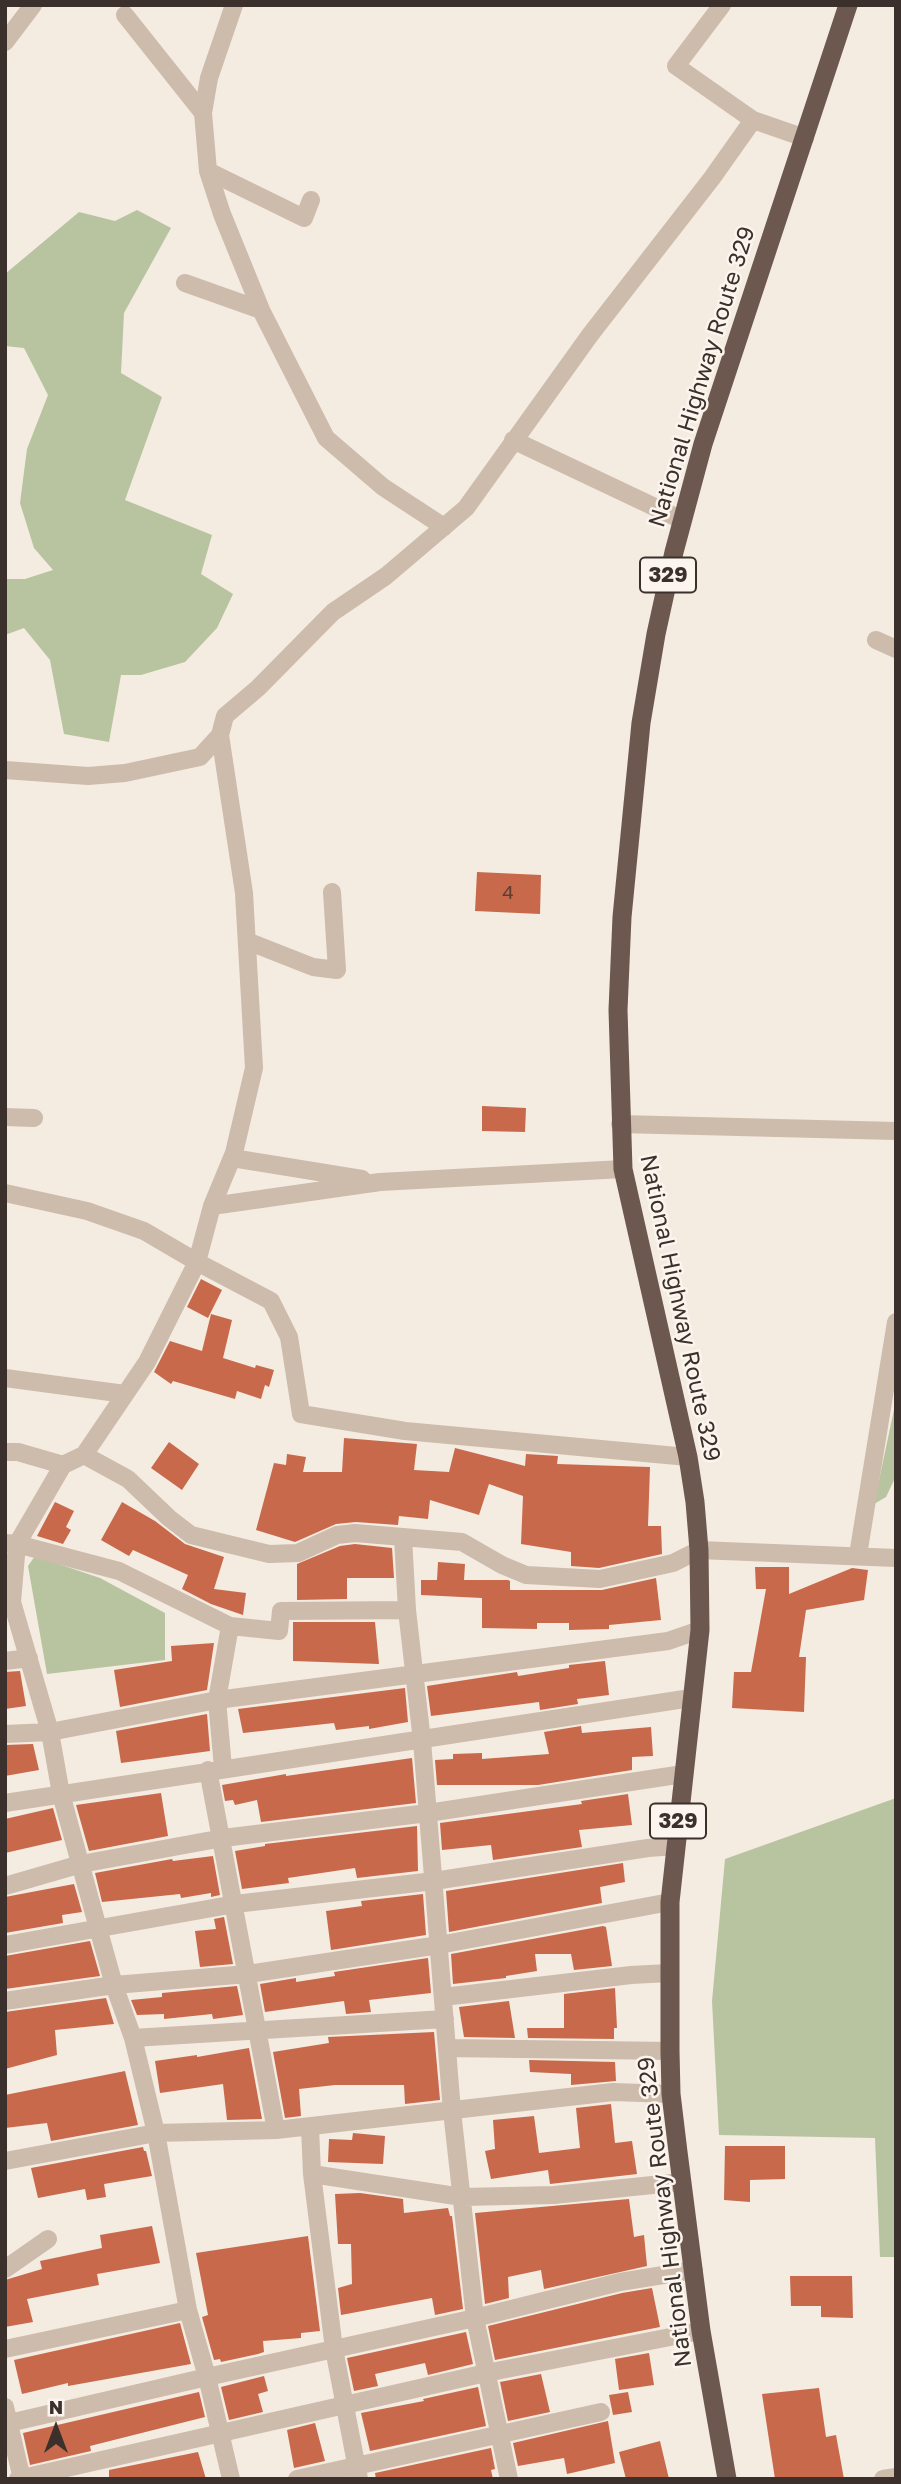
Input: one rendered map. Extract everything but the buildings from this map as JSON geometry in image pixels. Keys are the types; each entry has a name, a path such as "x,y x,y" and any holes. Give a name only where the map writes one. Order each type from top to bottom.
{"highway":[{"name":"National Highway Route 329","path":"727,2479 701,2331 671,2094 670,1902 700,1630 699,1550 688,1457 623,1168 618,1010 622,916 641,723 654,647 682,520 703,444 804,138 843,7"}],"street":[{"path":"5,42 33,5"},
{"path":"233,5 209,78 203,113 208,171 222,214 261,310 326,438 383,487 444,527"},
{"path":"722,5 676,66 753,120 804,138"},
{"path":"125,15 203,113"},
{"path":"231,2479 208,2377 188,2310 156,2133 133,2038 114,1985 61,1794 50,1732 29,1658 9,1602 11,1543 63,1465 84,1455 147,1362 197,1262 212,1206 232,1158 254,1068 244,893 220,735 225,716 258,688 333,612 386,576 466,508 513,440 753,120"},
{"path":"208,171 303,218 311,200"},
{"path":"185,283 261,310"},
{"path":"513,440 682,520"},
{"path":"876,640 896,649"},
{"path":"5,770 88,776 125,773 200,757 220,735"},
{"path":"247,941 313,967 337,970 332,892"},
{"path":"5,1117 34,1118"},
{"path":"620,1124 896,1131"},
{"path":"232,1158 380,1182"},
{"path":"212,1206 380,1182 623,1168"},
{"path":"5,1193 87,1212 144,1231 271,1301 289,1337 301,1414 405,1431 688,1457"},
{"path":"858,1555 896,1322"},
{"path":"5,1378 125,1394"},
{"path":"5,1452 18,1452 63,1465"},
{"path":"84,1455 128,1479 191,1535 269,1554 298,1553 337,1535 355,1533 462,1542 502,1565 526,1575 600,1579 673,1563 699,1550 896,1558"},
{"path":"403,1537 407,1610 422,1741 452,2111 475,2318 509,2479"},
{"path":"11,1543 118,1571 230,1626 279,1631 281,1611 407,1610"},
{"path":"230,1626 217,1700 216,1769 223,1838 276,2130"},
{"path":"5,1734 50,1732 217,1700 668,1641 700,1630"},
{"path":"5,1661 29,1658"},
{"path":"5,1803 691,1698"},
{"path":"5,1886 81,1864 223,1838 428,1813 683,1774"},
{"path":"5,1945 235,1904 433,1881 676,1846"},
{"path":"5,2001 114,1985 248,1975 439,1945 670,1902"},
{"path":"443,1997 669,1973"},
{"path":"133,2038 445,2018"},
{"path":"447,2048 670,2051"},
{"path":"5,2161 156,2133 310,2127 613,2092 671,2094"},
{"path":"310,2127 312,2174 334,2349 358,2472"},
{"path":"312,2174 462,2197 554,2195 682,2182"},
{"path":"5,2269 48,2239"},
{"path":"694,2270 620,2282 475,2318 7,2418 20,2478 486,2373 701,2331"},
{"path":"5,2349 188,2310"},
{"path":"297,2479 358,2472 499,2435 601,2412"},
{"path":"883,2479 896,2477"}],"green space":[{"path":"137,210 171,228 124,313 121,373 162,397 125,500 212,535 201,574 233,594 217,628 185,662 141,675 121,675 109,742 64,734 50,660 24,628 5,635 5,579 25,579 53,570 34,548 20,503 27,449 48,395 24,348 5,346 5,274 79,212 115,221"},
{"path":"896,1400 896,1476 886,1497 874,1504"},
{"path":"35,1556 100,1578 165,1613 165,1660 47,1674 28,1566"},
{"path":"896,1798 896,2257 880,2257 875,2138 719,2135 712,2001 725,1859"}]}
